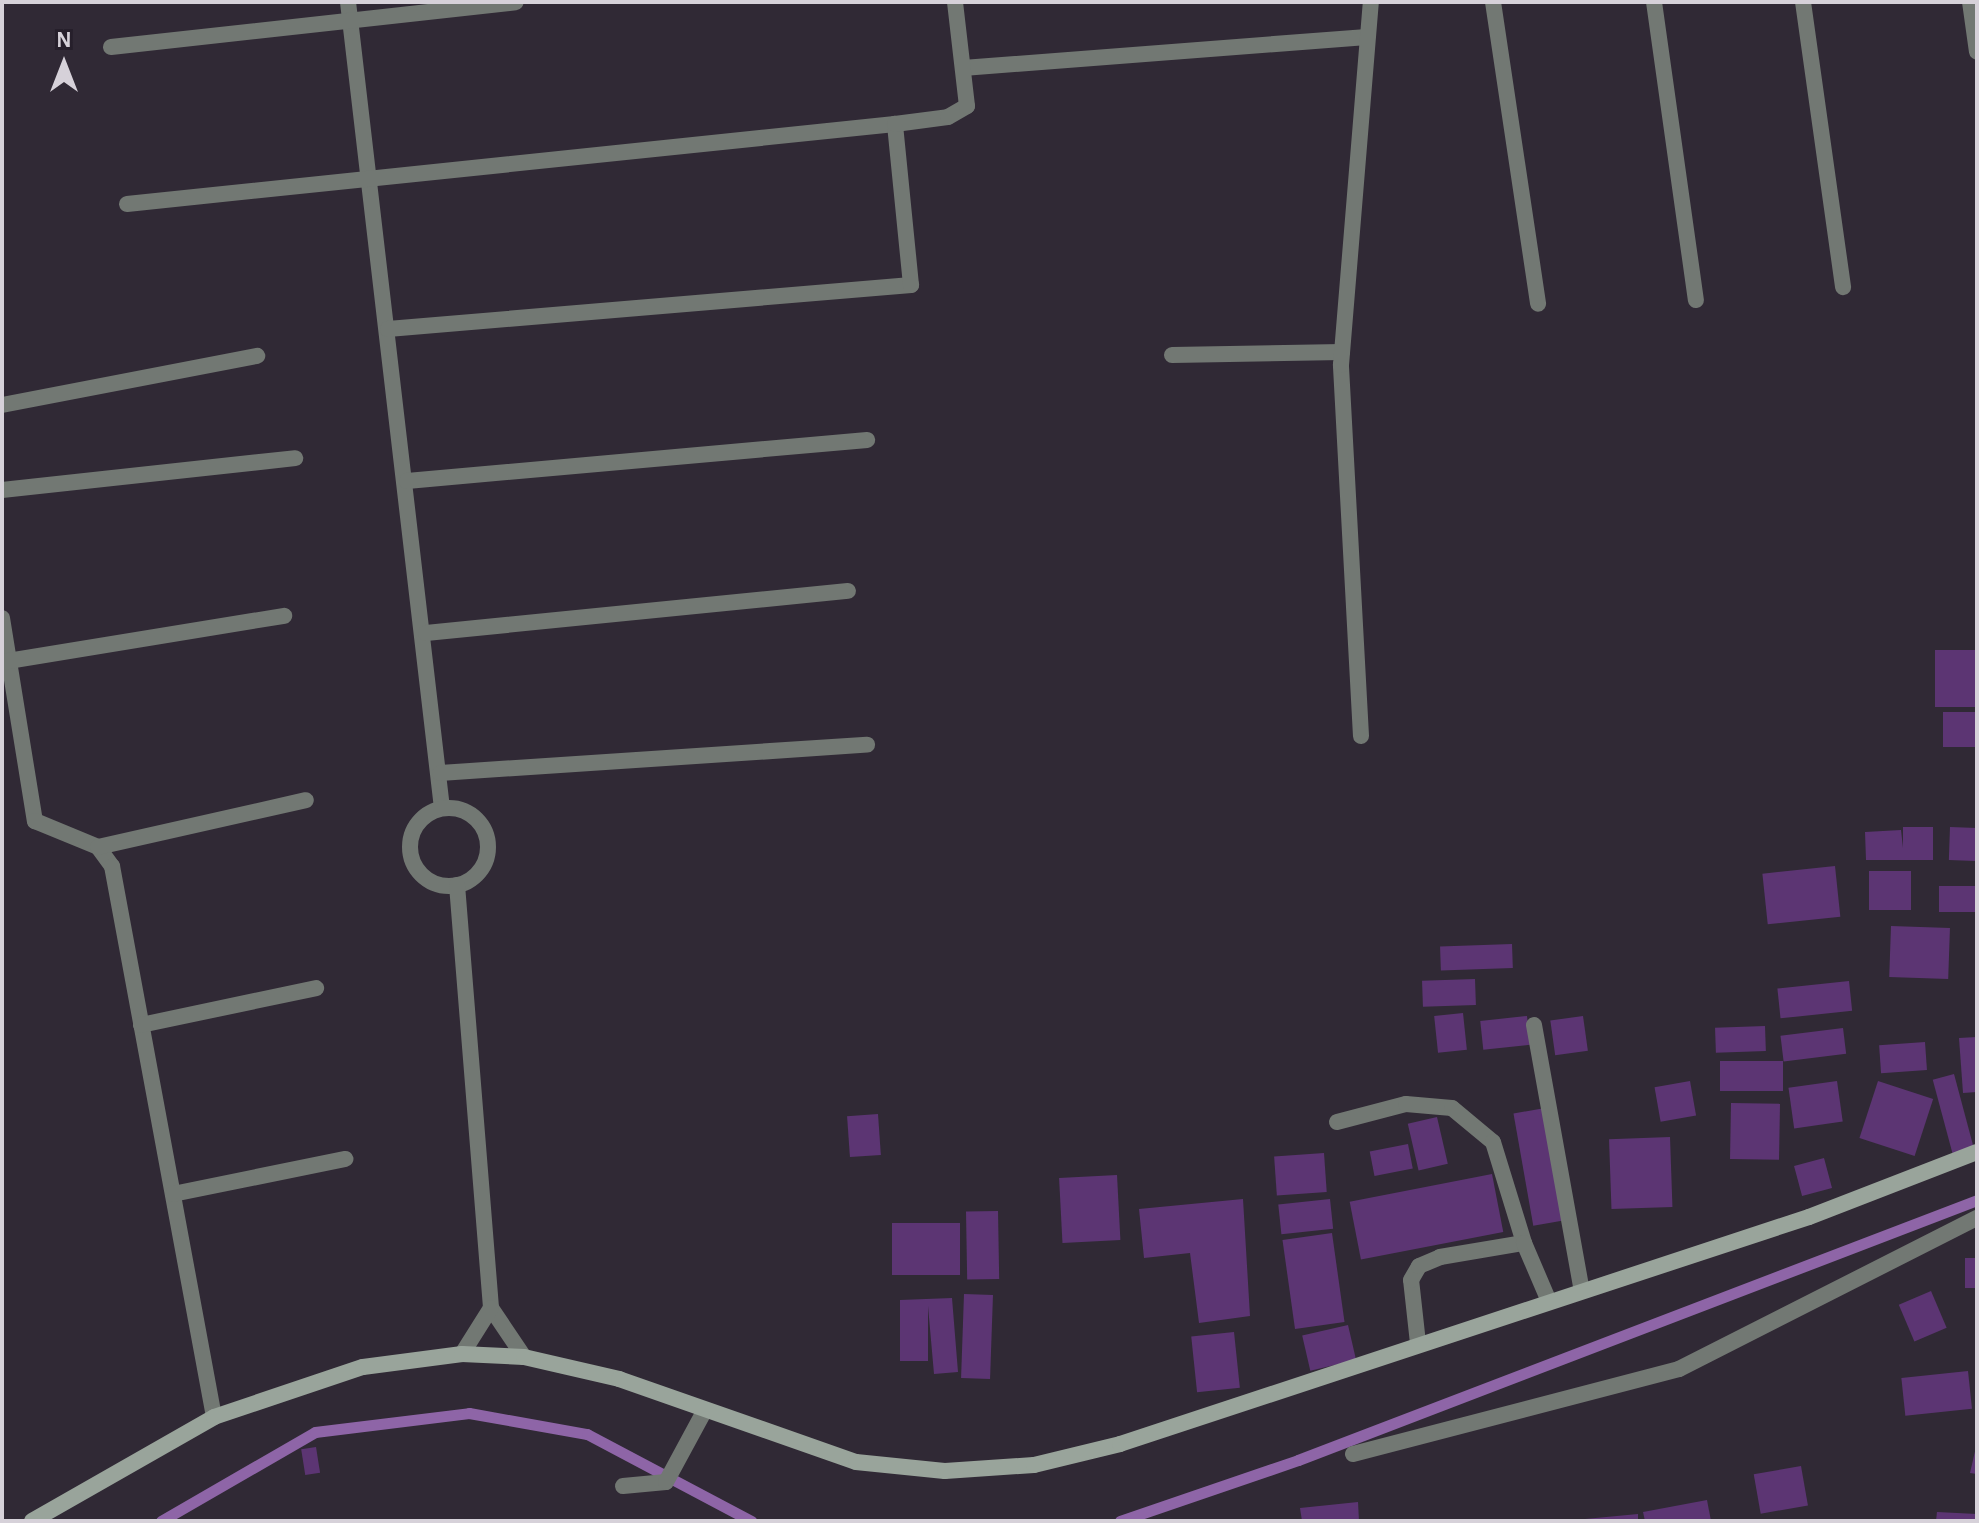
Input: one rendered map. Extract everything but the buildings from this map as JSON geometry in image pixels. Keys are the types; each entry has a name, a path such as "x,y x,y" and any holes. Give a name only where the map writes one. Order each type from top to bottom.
{"street":[{"path":"348,2 426,633 442,808"},
{"path":"111,47 516,2"},
{"path":"127,204 948,117 967,106 955,2"},
{"path":"1361,736 1342,352 1371,2"},
{"path":"1493,2 1538,304"},
{"path":"1654,2 1696,300"},
{"path":"1803,2 1843,287"},
{"path":"1970,2 1977,52"},
{"path":"963,68 1367,37"},
{"path":"388,329 911,285 895,124"},
{"path":"1172,355 1342,352"},
{"path":"2,405 257,356"},
{"path":"407,481 867,440"},
{"path":"2,490 295,458"},
{"path":"426,633 848,591"},
{"path":"5,661 284,616"},
{"path":"2,618 5,661 35,821 98,847 112,866 214,1417"},
{"path":"440,773 867,745"},
{"path":"98,847 306,800"},
{"path":"442,808 468,812 487,832 487,860 457,885 419,872 409,847 418,822 442,808"},
{"path":"457,885 491,1308 524,1357"},
{"path":"141,1025 316,988"},
{"path":"1534,1025 1581,1287"},
{"path":"1337,1122 1406,1104 1452,1108 1493,1142 1524,1243 1548,1299"},
{"path":"32,1521 214,1417 363,1367 462,1354 524,1357 705,1410 856,1462 990,1470 1106,1448 1581,1287 1809,1217 1977,1152"},
{"path":"173,1194 345,1159"},
{"path":"1353,1454 1679,1369 1977,1218"},
{"path":"1418,1343 1411,1280 1419,1266 1524,1243"},
{"path":"462,1354 491,1308"},
{"path":"623,1486 666,1482 705,1410"}],"waterway":[{"path":"1120,1521 1298,1460 1977,1200"},
{"path":"161,1521 315,1432 469,1413 587,1434 751,1521"}]}
